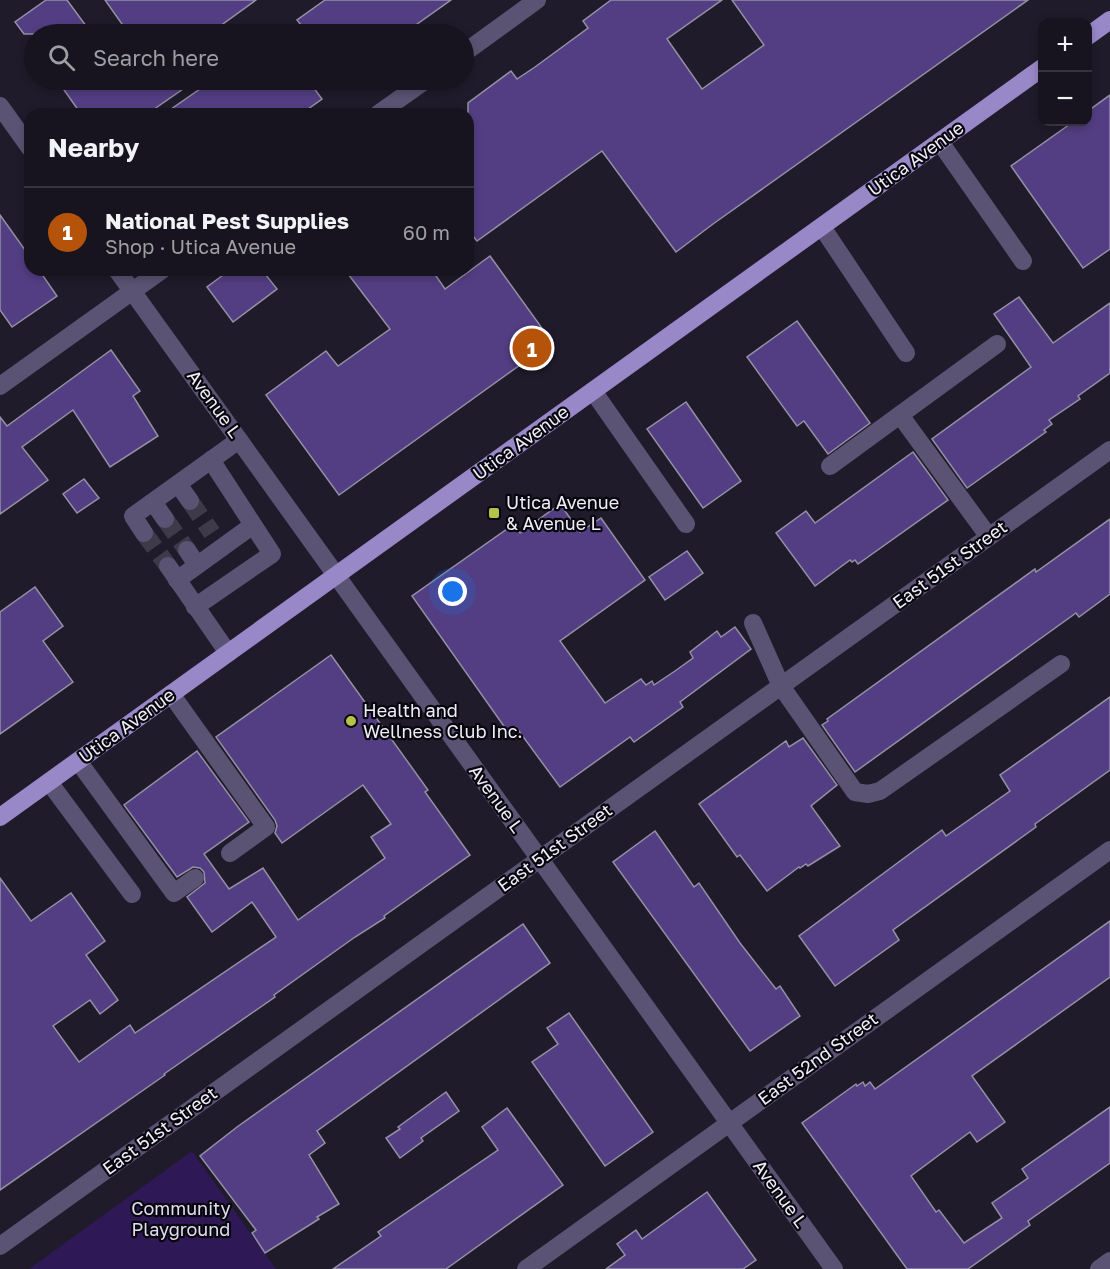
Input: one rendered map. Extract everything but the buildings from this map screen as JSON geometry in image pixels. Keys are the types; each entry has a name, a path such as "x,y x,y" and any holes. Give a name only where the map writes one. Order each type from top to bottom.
{"main road":[{"path":"1092,33 1110,20"},
{"name":"Utica Avenue","path":"0,817 1038,71"}],"street":[{"path":"474,46 537,0"},
{"path":"386,108 412,90"},
{"path":"0,106 24,140"},
{"path":"940,142 1023,261"},
{"path":"822,227 906,353"},
{"name":"Avenue L","path":"121,276 834,1269"},
{"path":"0,386 153,276"},
{"path":"830,466 997,344"},
{"path":"593,391 686,524"},
{"path":"900,415 989,537"},
{"path":"144,533 133,516 239,440"},
{"name":"East 51st Street","path":"0,1246 1110,450"},
{"path":"195,607 272,554 211,460"},
{"path":"178,484 190,501"},
{"path":"153,502 165,519"},
{"path":"228,654 172,573 198,565 217,540 252,525"},
{"path":"187,550 198,565"},
{"path":"753,623 781,686 855,792 868,794 880,791 1061,664"},
{"path":"171,694 266,827 230,853"},
{"path":"78,761 174,893 195,878"},
{"path":"49,782 132,894"},
{"name":"East 52nd Street","path":"526,1269 1110,850"},
{"path":"1099,1269 1110,1261"}],"green space":[{"name":"Community Playground","path":"192,1151 276,1269 29,1269"}],"tunnel":[{"path":"190,501 212,533"},
{"path":"165,519 187,550"},
{"path":"144,533 168,566"}],"place":[{"name":"National Pest Supplies","path":"532,348"},
{"name":"Utica Avenue & Avenue L","path":"494,513"},
{"name":"Health and Wellness Club Inc.","path":"351,721"}]}
